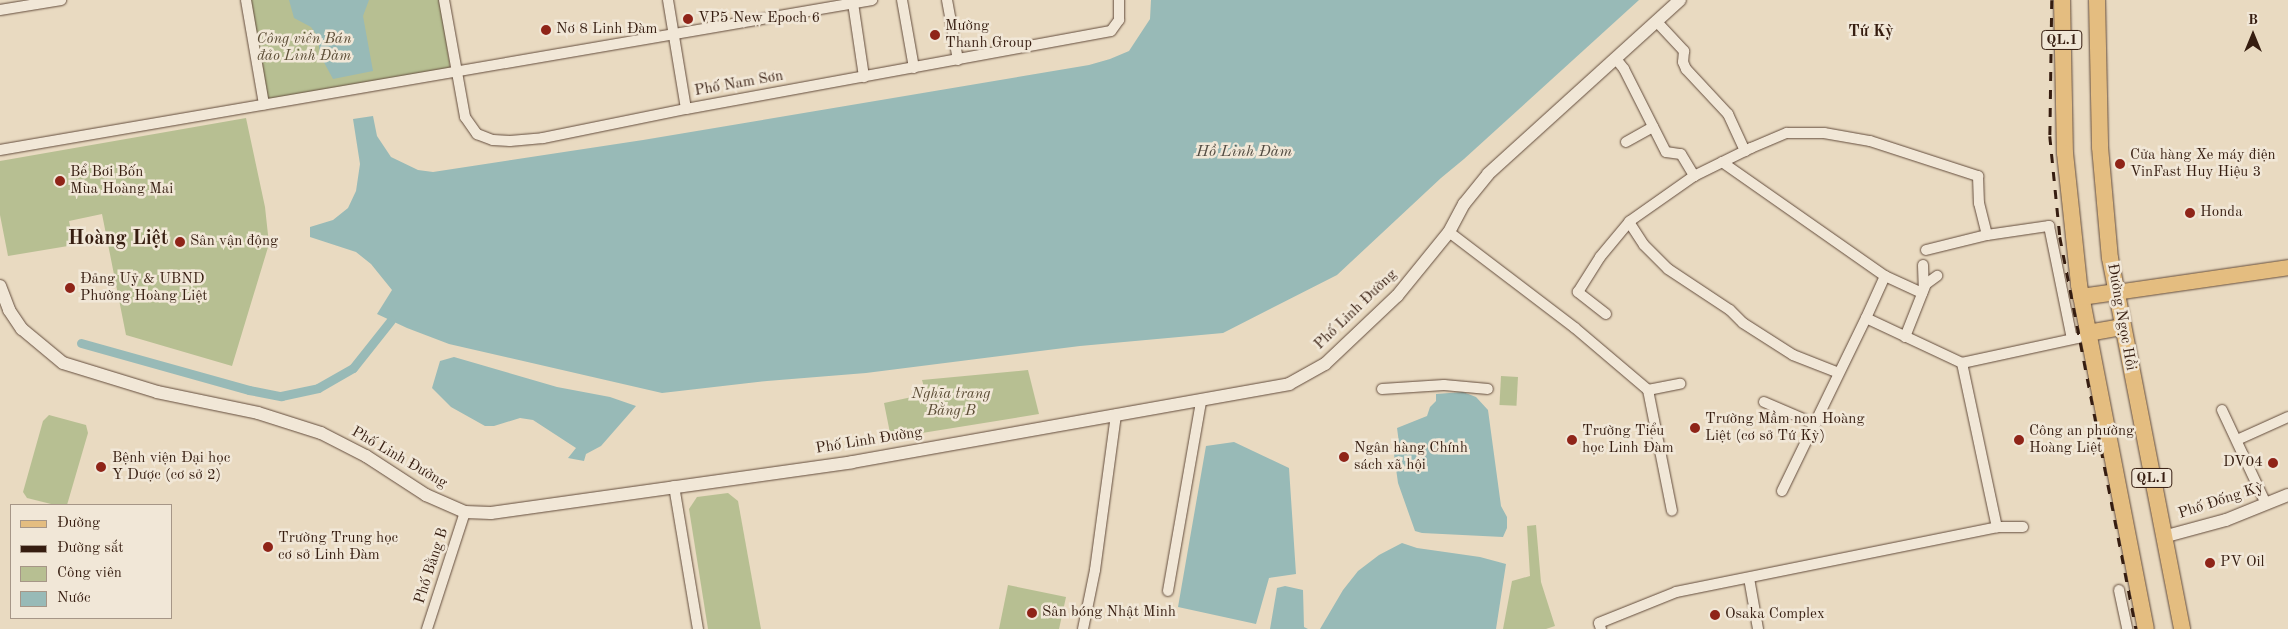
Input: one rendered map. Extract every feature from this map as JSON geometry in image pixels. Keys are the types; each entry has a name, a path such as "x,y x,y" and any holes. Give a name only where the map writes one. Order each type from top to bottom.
{"highway":[{"name":"QL.1","path":"2062,0 2065,153 2081,297 2146,629"},
{"name":"Đường Ngọc Hồi","path":"2097,0 2100,147 2115,292 2182,629"},
{"path":"2081,297 2115,292"},
{"path":"2088,333 2122,327"}],"main road":[{"path":"2115,292 2288,267"}],"street":[{"path":"0,10 61,0"},
{"path":"246,0 264,104"},
{"name":"Phố Nam Sơn","path":"444,0 465,117 477,134 493,140 510,141 543,138 686,109 1111,31 1119,20 1119,0"},
{"path":"668,0 686,109"},
{"path":"0,150 872,0"},
{"path":"902,0 914,68"},
{"path":"947,0 958,60"},
{"name":"Phố Linh Đường","path":"0,286 9,310 22,330 63,363 157,392 258,413 321,433 366,456 426,495 465,512 491,513 852,462 1289,384 1325,364 1397,296 1449,232 1464,204 1488,174 1680,0"},
{"path":"853,3 864,77"},
{"path":"1657,22 1684,51 1683,62 1686,69 1728,114 1745,151"},
{"path":"1616,59 1624,69 1666,152 1681,154 1694,176"},
{"path":"1626,142 1653,127"},
{"path":"1606,314 1578,292 1600,257 1629,222 1694,176 1787,133 1824,133 1870,141 1978,176 1979,203 1987,235"},
{"path":"1722,162 1885,276 1924,288"},
{"path":"1629,222 1644,244 1668,269 1793,355 1839,373"},
{"path":"1926,250 1987,235 2049,226 2072,339"},
{"path":"1449,232 1575,328 1648,390 1672,511"},
{"path":"1905,337 1924,288 1922,265"},
{"path":"1782,491 1885,276"},
{"path":"1924,288 1938,276"},
{"path":"1867,316 1905,337 1962,364 2072,339 2088,333"},
{"path":"1962,364 1996,527"},
{"path":"1648,390 1680,384"},
{"path":"1382,389 1444,385 1488,389"},
{"path":"1168,591 1201,401"},
{"path":"1764,402 1814,424"},
{"path":"2222,410 2266,504"},
{"path":"1083,629 1095,570 1116,414"},
{"path":"2237,440 2288,417"},
{"path":"674,486 698,629"},
{"name":"Phố Đống Kỳ","path":"2163,537 2226,520 2288,495"},
{"name":"Phố Bằng B","path":"427,629 465,512"},
{"path":"1601,629 1599,623 1676,592 1996,527 2023,527"},
{"path":"1748,578 1758,629"},
{"path":"2119,590 2127,629"}],"green space":[{"name":"Công viên Bán đảo Linh Đàm","path":"246,0 440,0 451,73 264,104"},
{"path":"246,118 265,207 269,244 232,366 126,335 102,214 69,221 74,245 8,256 0,215 0,161"},
{"name":"Nghĩa trang Bằng B","path":"1028,370 1039,414 891,438 884,403 926,394 922,380"},
{"path":"1501,376 1518,377 1516,406 1499,405"},
{"path":"49,415 86,425 88,433 67,504 51,504 27,498 23,492 43,421"},
{"path":"728,493 738,501 761,629 708,629 689,509 697,497"},
{"path":"1536,525 1541,582 1555,626 1546,629 1503,629 1512,581 1530,576 1527,526"},
{"name":"Sân bóng Nhật Minh","path":"1008,585 1066,597 1059,629 999,629"}],"water":[{"path":"289,0 369,0 363,16 373,71 333,79 320,55 318,37 311,27 294,18"},
{"name":"Hồ Linh Đàm","path":"1151,0 1639,0 1441,178 1337,275 1223,333 1080,346 866,373 767,381 662,393 449,344 407,328 377,314 392,290 371,264 356,252 310,237 310,227 333,220 348,208 356,191 360,164 353,119 373,116 377,136 391,157 418,170 433,172 643,140 1089,65 1129,51 1150,19"},
{"path":"454,357 557,387 610,397 636,406 601,446 586,454 584,461 568,458 576,448 533,420 520,418 494,426 485,426 451,407 432,388 440,361"},
{"path":"1463,392 1476,397 1488,410 1501,506 1507,517 1507,528 1503,537 1422,533 1415,531 1398,483 1393,447 1399,443 1397,428 1427,416 1430,407 1436,401 1436,394"},
{"path":"1234,442 1289,468 1296,574 1269,578 1256,624 1178,607 1206,446"},
{"path":"1402,543 1417,548 1480,557 1506,564 1496,629 1320,629 1343,590 1358,571 1379,555"},
{"path":"1285,586 1303,590 1304,627 1308,629 1270,629 1277,588"}],"waterway":[{"path":"81,343 249,390 281,396 318,388 353,368 391,320"}],"railway":[{"path":"2052,0 2050,136 2060,237 2136,629"}],"place":[{"name":"VP5 New Epoch 6","path":"688,19"},
{"name":"Nơ 8 Linh Đàm","path":"546,30"},
{"name":"Mường Thanh Group","path":"935,35"},
{"name":"Cửa hàng Xe máy điện VinFast Huy Hiệu 3","path":"2120,164"},
{"name":"Bể Bơi Bốn Mùa Hoàng Mai","path":"60,181"},
{"name":"Honda","path":"2190,213"},
{"name":"Sân vận động","path":"180,242"},
{"name":"Đảng Uỷ & UBND Phường Hoàng Liệt","path":"70,288"},
{"name":"Trường Mầm non Hoàng Liệt (cơ sở Tứ Kỳ)","path":"1695,428"},
{"name":"Trường Tiểu học Linh Đàm","path":"1572,440"},
{"name":"Công an phường Hoàng Liệt","path":"2019,440"},
{"name":"Ngân hàng Chính sách xã hội","path":"1344,457"},
{"name":"DV04","path":"2273,463"},
{"name":"Bệnh viện Đại học Y Dược (cơ sở 2)","path":"101,467"},
{"name":"Trường Trung học cơ sở Linh Đàm","path":"268,547"},
{"name":"PV Oil","path":"2210,563"},
{"name":"Sân bóng Nhật Minh","path":"1032,613"},
{"name":"Osaka Complex","path":"1715,615"}],"district":[{"name":"Tứ Kỳ","path":"1871,32"},
{"name":"Hoàng Liệt","path":"118,239"}]}
